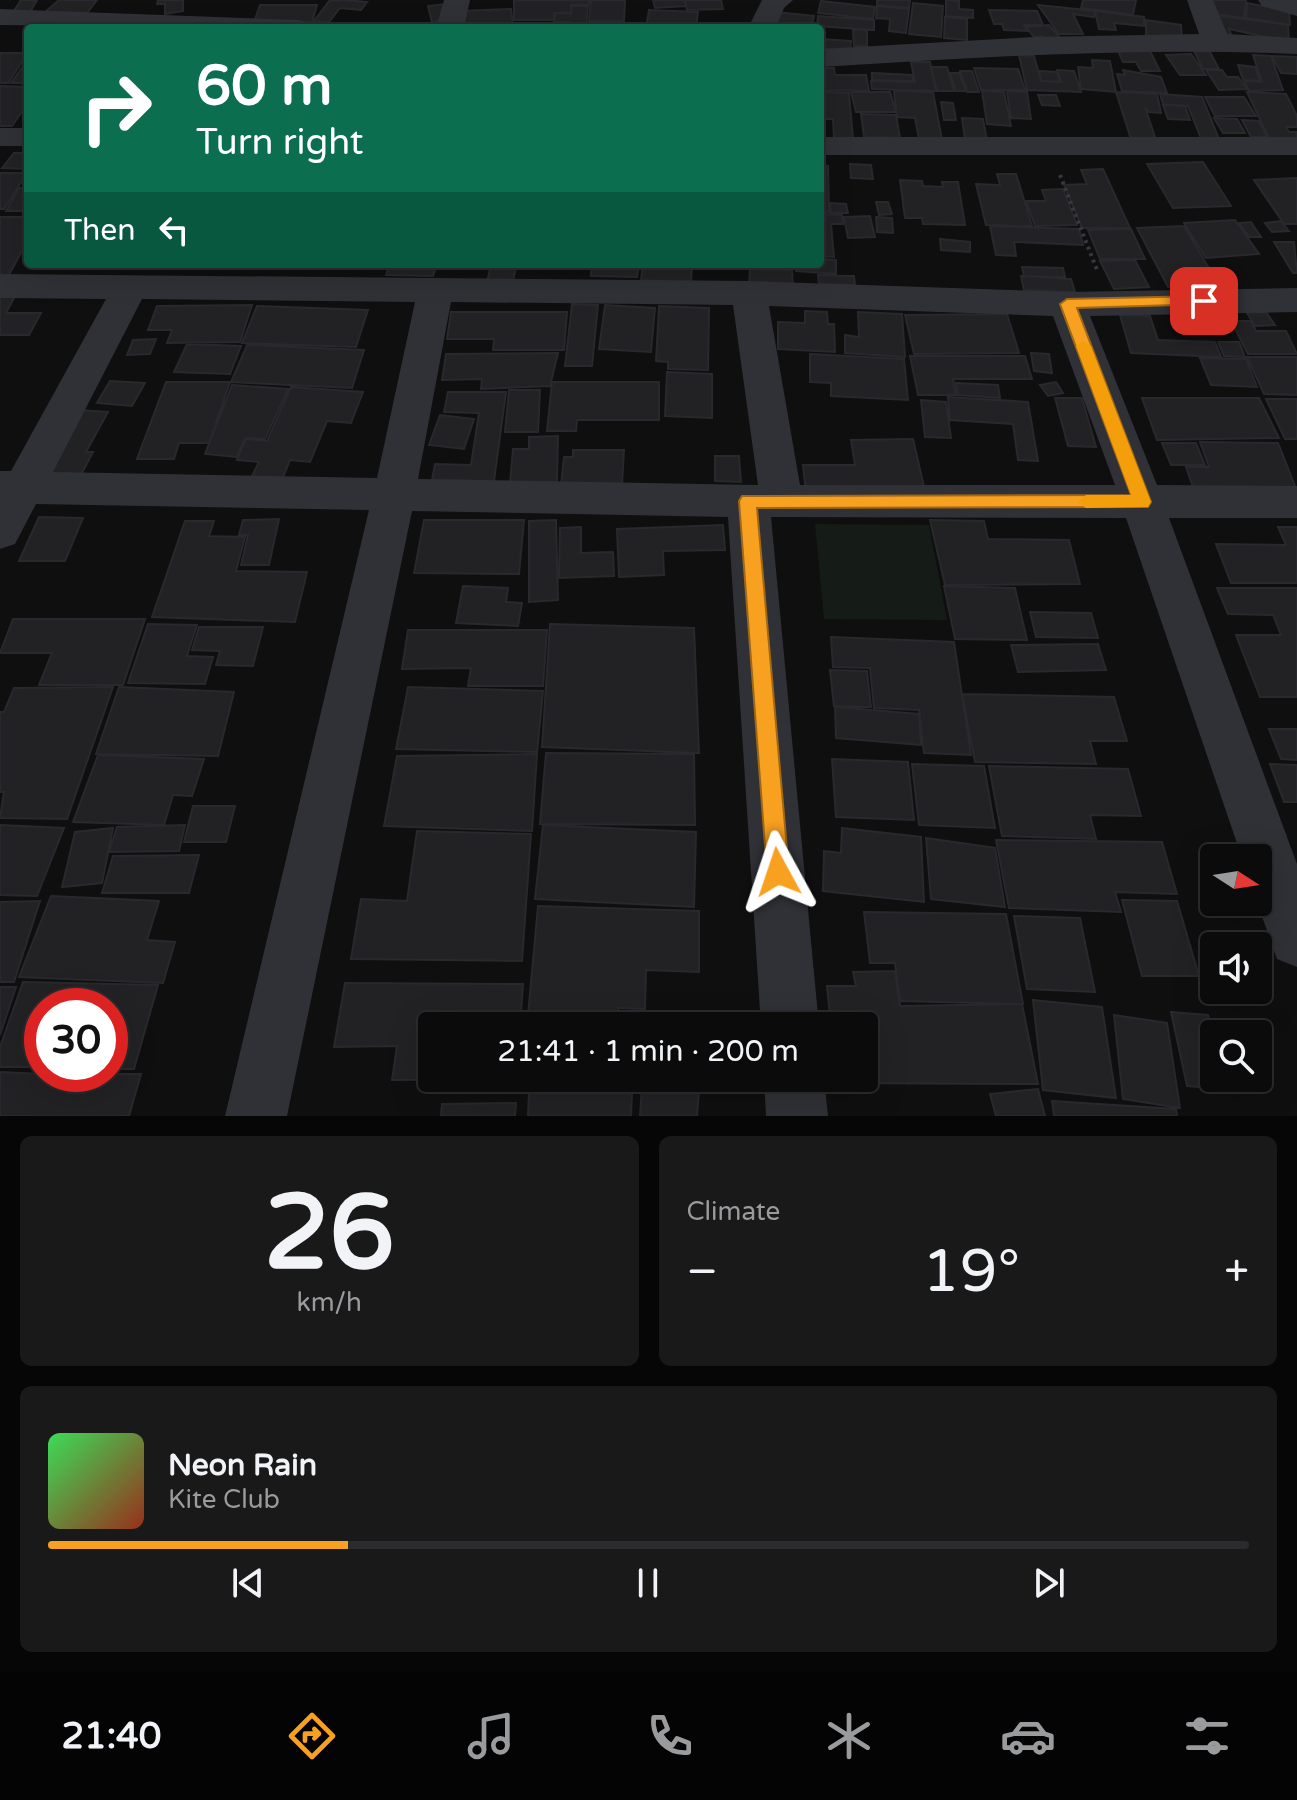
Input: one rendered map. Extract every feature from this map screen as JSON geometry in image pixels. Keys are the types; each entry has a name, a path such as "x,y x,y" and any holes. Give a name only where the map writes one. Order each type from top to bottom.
{"street":[{"path":"197,23 241,0"},
{"path":"451,24 457,0"},
{"path":"764,24 773,3 780,0"},
{"path":"1200,0 1216,42"},
{"path":"1271,0 1297,8"},
{"path":"0,17 217,24"},
{"path":"824,58 1034,45 1216,42 1297,46"},
{"path":"0,137 24,137"},
{"path":"824,146 1297,146"},
{"path":"0,286 749,293 1089,303 1297,300"},
{"path":"0,532 11,487 129,289"},
{"path":"256,1116 394,495 435,291"},
{"path":"749,293 764,501 789,1012"},
{"path":"1089,303 1142,502 1297,939"},
{"path":"11,487 764,501 1297,502"},
{"path":"795,1092 797,1116"}],"path":[{"path":"1054,147 1089,303"}],"shaded area":[{"path":"815,524 929,525 947,620 824,619"}],"building":[{"path":"21,0 37,0 29,14 12,14"},
{"path":"59,0 97,0 87,13 45,12"},
{"path":"158,0 183,0 183,11 165,14 165,4 157,4"},
{"path":"330,0 367,2 361,10 340,8 329,22 314,21"},
{"path":"514,0 589,0 589,4 571,5 571,12 554,13 554,20 514,20"},
{"path":"591,0 625,0 624,21 589,21"},
{"path":"653,0 684,0 686,6 655,8"},
{"path":"685,0 721,0 723,9 687,10"},
{"path":"877,0 910,0 909,8 877,5"},
{"path":"946,0 959,1 959,9 973,10 973,18 946,16"},
{"path":"1083,0 1136,0 1133,15 1081,8"},
{"path":"1208,0 1246,0 1244,18 1206,13"},
{"path":"821,1 875,7 873,19 818,13"},
{"path":"913,3 943,6 941,37 909,34"},
{"path":"1247,3 1289,11 1290,25 1246,18"},
{"path":"446,4 451,19 432,22 428,6"},
{"path":"260,5 317,5 312,22 254,22"},
{"path":"1038,5 1095,11 1094,17 1073,14 1083,34 1059,34"},
{"path":"572,6 588,6 586,24 554,22 556,13 571,14"},
{"path":"877,6 909,9 906,33 889,31 890,19 876,18"},
{"path":"511,9 513,24 458,24 461,11"},
{"path":"649,10 698,12 696,24 647,24"},
{"path":"989,10 1037,11 1043,25 1024,25 1027,31 1004,30 1002,24 994,24"},
{"path":"1095,11 1144,17 1144,26 1114,23 1116,30 1099,29"},
{"path":"775,12 814,16 812,24 771,24"},
{"path":"1206,14 1288,25 1289,42 1229,29 1233,39 1217,37"},
{"path":"818,16 874,20 874,30 824,26 817,24"},
{"path":"945,17 967,19 967,40 944,38"},
{"path":"1146,20 1181,25 1182,40 1146,35"},
{"path":"1049,25 1061,39 1034,37 1026,27"},
{"path":"853,30 867,30 867,46 854,46"},
{"path":"824,39 851,41 850,52 824,49"},
{"path":"1118,51 1150,51 1160,71 1141,71 1136,62 1123,62"},
{"path":"1194,51 1210,52 1219,69 1203,69"},
{"path":"0,53 24,53 24,59 8,83 0,83"},
{"path":"1191,54 1206,75 1180,75 1166,55"},
{"path":"1019,55 1034,56 1041,81 1061,82 1057,70 1074,71 1081,92 1027,90"},
{"path":"1253,55 1271,56 1283,90 1249,91 1244,81 1262,82"},
{"path":"1272,56 1297,57 1297,74 1281,73"},
{"path":"1092,60 1110,61 1116,92 1081,89 1078,67 1093,68"},
{"path":"911,62 930,62 936,91 872,89 871,81 915,82"},
{"path":"24,65 24,83 11,83"},
{"path":"1238,65 1255,67 1260,81 1243,80"},
{"path":"931,67 947,67 954,91 937,91"},
{"path":"824,68 834,68 835,75 866,75 869,91 824,90"},
{"path":"974,68 1018,69 1025,90 981,90"},
{"path":"1123,70 1161,77 1167,93 1122,91 1117,74 1125,75"},
{"path":"1206,70 1222,70 1227,77 1238,77 1247,89 1219,90"},
{"path":"960,71 972,71 979,92 967,92"},
{"path":"1039,71 1057,72 1060,82 1041,81"},
{"path":"872,73 912,75 913,81 872,80"},
{"path":"950,73 959,73 966,91 956,91"},
{"path":"0,86 24,87 24,109 12,126 0,126"},
{"path":"894,91 933,92 942,140 919,139 915,118 897,117"},
{"path":"982,91 1004,92 1011,126 987,124"},
{"path":"1007,91 1027,92 1031,119 1011,118"},
{"path":"824,92 849,93 853,139 834,138 833,119 824,119"},
{"path":"851,92 890,92 896,112 856,112"},
{"path":"1116,92 1157,94 1161,113 1149,112 1145,107 1156,140 1131,139"},
{"path":"1247,92 1286,94 1297,116 1297,127 1286,127 1289,132 1297,132 1297,139 1269,138"},
{"path":"1160,94 1202,97 1221,144 1203,143 1188,106 1163,104"},
{"path":"1038,95 1056,95 1060,106 1042,105"},
{"path":"1205,97 1244,97 1256,116 1215,116"},
{"path":"941,102 953,103 956,120 944,120"},
{"path":"1163,105 1185,106 1190,120 1168,119"},
{"path":"861,114 896,115 900,138 864,137"},
{"path":"962,118 983,119 987,141 965,140"},
{"path":"1214,118 1237,119 1245,133 1223,133"},
{"path":"1242,120 1259,121 1267,137 1251,137"},
{"path":"14,153 24,153 24,169 2,168"},
{"path":"1203,162 1231,206 1173,208 1147,164"},
{"path":"850,164 871,165 873,179 851,178"},
{"path":"824,166 828,166 829,212 824,212"},
{"path":"1103,169 1130,228 1082,228 1064,185 1087,184 1081,170"},
{"path":"0,173 24,173 4,209 0,209"},
{"path":"997,174 1016,174 1032,226 986,225 976,184 1000,185"},
{"path":"1297,178 1297,224 1284,224 1254,180"},
{"path":"900,180 922,181 923,186 943,187 942,182 958,182 965,225 923,224 922,218 905,218"},
{"path":"19,188 24,188 24,211 6,211"},
{"path":"1063,189 1077,225 1035,226 1026,201 1046,201 1042,190"},
{"path":"876,202 888,202 892,214 879,215"},
{"path":"830,203 846,204 848,213 831,213"},
{"path":"824,214 842,215 843,224 831,224 834,257 824,256"},
{"path":"870,216 875,237 848,238 844,217"},
{"path":"0,217 24,217 24,247 5,282 0,282"},
{"path":"876,217 892,218 893,233 877,232"},
{"path":"1235,220 1259,254 1206,258 1184,223"},
{"path":"1281,221 1289,231 1272,232 1265,223"},
{"path":"1251,222 1261,237 1249,237 1239,223"},
{"path":"990,226 1079,229 1083,245 1014,242 1016,256 996,255"},
{"path":"1184,226 1219,285 1168,287 1137,228"},
{"path":"1131,229 1145,259 1100,259 1088,230"},
{"path":"940,239 970,242 970,252 941,250"},
{"path":"1274,242 1294,242 1297,273 1293,273"},
{"path":"824,259 836,260 836,274 796,271 796,268 824,268"},
{"path":"1135,260 1149,287 1114,289 1100,261"},
{"path":"1022,267 1063,268 1065,277 1024,276"},
{"path":"389,268 436,268 433,276 386,275"},
{"path":"490,268 516,268 512,284 487,283"},
{"path":"592,268 638,268 637,277 591,276"},
{"path":"642,268 692,268 691,283 641,280"},
{"path":"750,269 792,270 793,288 749,286"},
{"path":"818,275 854,276 855,285 819,284"},
{"path":"1021,276 1071,279 1075,292 1024,290"},
{"path":"0,296 15,296 6,313 41,313 29,335 0,335"},
{"path":"572,304 598,305 592,366 565,366"},
{"path":"252,305 240,342 167,343 172,330 148,330 157,306"},
{"path":"605,305 655,308 651,352 599,349"},
{"path":"257,306 368,310 356,347 242,343"},
{"path":"659,306 709,308 708,370 668,369 668,362 656,361"},
{"path":"805,311 827,312 828,324 834,324 835,352 778,349 778,322 805,323"},
{"path":"451,312 567,312 564,350 493,350 494,339 447,339"},
{"path":"858,312 902,314 905,357 845,353 845,335 859,337"},
{"path":"1266,312 1275,325 1255,326 1247,313"},
{"path":"1007,314 1019,353 914,354 905,315"},
{"path":"1120,315 1150,316 1158,340 1215,342 1221,357 1131,353"},
{"path":"1231,321 1251,321 1256,331 1286,331 1297,354 1248,354"},
{"path":"156,339 150,354 127,355 133,340"},
{"path":"1218,342 1239,342 1245,357 1224,356"},
{"path":"187,344 241,346 230,374 174,372"},
{"path":"247,345 364,350 352,388 231,382"},
{"path":"558,353 550,386 481,389 482,379 442,380 446,354"},
{"path":"1031,353 1049,354 1052,373 1034,371"},
{"path":"810,354 904,359 908,400 831,396 831,383 810,382"},
{"path":"910,356 1025,356 1032,379 953,379 956,395 918,395"},
{"path":"1247,357 1297,357 1297,395 1264,394"},
{"path":"1200,358 1246,359 1257,387 1211,385"},
{"path":"667,372 712,374 712,418 665,416"},
{"path":"110,381 145,383 132,406 97,403"},
{"path":"166,382 230,382 209,443 179,443 174,459 137,459"},
{"path":"552,382 659,382 659,420 577,420 576,431 547,431"},
{"path":"1056,382 1063,393 1048,396 1040,385"},
{"path":"956,383 998,385 1000,398 958,395"},
{"path":"232,385 288,389 265,439 245,438 237,457 205,454"},
{"path":"291,387 363,392 351,423 327,421 310,462 290,460 282,480 251,478 259,462 237,460 246,439 267,441"},
{"path":"509,390 540,390 538,432 505,432"},
{"path":"448,392 506,392 494,481 432,480 435,464 471,465 479,413 444,412"},
{"path":"948,397 1028,402 1038,461 1018,460 1013,424 950,420"},
{"path":"1055,398 1082,398 1096,447 1068,446"},
{"path":"1142,398 1259,398 1279,438 1157,440"},
{"path":"1266,399 1297,399 1297,439 1285,439"},
{"path":"921,400 946,402 951,438 925,437"},
{"path":"78,410 108,412 86,452 93,452 80,477 41,474"},
{"path":"440,415 474,419 464,449 429,445"},
{"path":"558,436 557,482 510,483 513,449 529,449 529,437"},
{"path":"913,439 925,491 806,492 803,465 855,465 851,440"},
{"path":"1200,442 1278,443 1297,491 1194,490 1186,467 1209,467"},
{"path":"1162,443 1196,443 1205,465 1171,465"},
{"path":"573,450 624,450 622,485 561,485 564,457 573,457"},
{"path":"715,456 739,456 741,482 715,481"},
{"path":"39,517 83,518 65,561 19,561"},
{"path":"279,519 269,565 241,565 248,535 239,535 243,520"},
{"path":"424,520 524,520 519,574 414,573"},
{"path":"556,520 558,600 529,602 529,521"},
{"path":"930,520 984,521 988,539 1069,540 1080,584 945,585"},
{"path":"185,521 214,521 209,536 245,537 236,571 307,572 295,622 152,617"},
{"path":"723,525 725,550 663,551 664,575 619,577 617,529"},
{"path":"581,527 581,553 613,552 614,576 559,578 560,528"},
{"path":"1278,527 1297,527 1297,583 1231,583 1216,544 1286,545"},
{"path":"463,586 508,588 506,602 522,603 518,626 456,623"},
{"path":"944,586 1015,588 1027,640 955,639"},
{"path":"1217,588 1297,588 1297,697 1260,697 1236,635 1281,635 1273,615 1228,614"},
{"path":"1030,612 1091,613 1098,638 1036,637"},
{"path":"13,619 145,619 123,685 39,685 52,653 0,653"},
{"path":"148,624 197,625 187,656 213,657 205,684 128,683"},
{"path":"550,624 694,628 699,753 542,747"},
{"path":"199,627 263,627 253,666 216,665 220,651 192,650"},
{"path":"408,630 547,630 543,686 468,686 471,668 402,669"},
{"path":"831,637 954,642 971,755 924,753 919,710 874,708 870,668 833,667"},
{"path":"1098,644 1106,670 1018,672 1011,645"},
{"path":"830,670 867,671 871,707 834,706"},
{"path":"113,687 67,819 0,818 4,792 0,792 0,712 4,712 14,688"},
{"path":"119,687 234,692 218,756 96,754"},
{"path":"408,687 543,691 537,752 396,749"},
{"path":"962,694 1114,697 1127,741 1090,741 1096,764 975,762"},
{"path":"835,707 919,714 921,745 836,738"},
{"path":"1269,729 1297,729 1297,760 1281,759"},
{"path":"546,753 694,754 695,825 540,824"},
{"path":"537,754 532,831 384,826 397,756"},
{"path":"98,755 204,759 192,796 173,795 164,825 73,822"},
{"path":"832,759 908,762 914,820 836,817"},
{"path":"912,764 984,766 995,828 919,825"},
{"path":"1270,764 1297,765 1297,802 1284,802"},
{"path":"989,766 1128,769 1141,816 1090,815 1096,839 1002,836"},
{"path":"193,806 235,806 226,842 184,842"},
{"path":"0,825 64,828 37,896 0,895"},
{"path":"185,825 179,851 109,852 117,827"},
{"path":"543,825 696,832 694,907 535,899"},
{"path":"113,828 102,883 62,887 75,832"},
{"path":"842,828 921,837 924,902 823,891 824,851 841,853"},
{"path":"417,831 531,834 522,961 351,959 361,899 407,901"},
{"path":"926,838 995,848 1005,907 931,899"},
{"path":"996,840 1162,842 1177,894 1115,892 1121,912 1009,908"},
{"path":"199,855 189,893 102,893 113,856"},
{"path":"51,896 159,901 147,940 175,942 163,983 19,977"},
{"path":"1122,900 1177,901 1199,976 1142,976"},
{"path":"40,901 14,982 0,982 0,902"},
{"path":"538,906 699,911 699,972 646,970 645,1009 528,1012"},
{"path":"864,912 1006,914 1023,1004 900,1001 895,963 870,963"},
{"path":"1014,916 1080,918 1095,992 1027,989"},
{"path":"895,971 900,1006 1022,1004 1038,1084 878,1083 878,1012 830,1012 827,986 856,986 853,972"},
{"path":"23,982 158,985 134,1069 128,1069 128,988 24,988 24,1067 0,1067 0,1047"},
{"path":"345,983 523,984 521,1012 418,1012 418,1080 392,1080 397,1046 334,1047"},
{"path":"0,987 16,987 0,1035"},
{"path":"1033,1000 1102,1007 1116,1098 1043,1090"},
{"path":"1171,1012 1208,1015 1209,1020 1200,1020 1200,1087 1187,1086"},
{"path":"1114,1015 1167,1023 1180,1108 1123,1099"},
{"path":"0,1072 24,1073 24,1092 128,1092 128,1074 141,1074 129,1116 0,1116"},
{"path":"1038,1089 1045,1116 996,1116 990,1094"},
{"path":"529,1092 632,1093 631,1116 528,1116"},
{"path":"642,1092 699,1092 697,1116 640,1116"},
{"path":"1052,1101 1176,1109 1177,1116 1054,1116"},
{"path":"516,1103 515,1116 441,1116 442,1104"}],"slow traffic":[{"path":"1083,346 1142,502 1086,502"}],"route":[{"path":"778,872 748,501 1142,502 1067,304 1204,301"}]}
